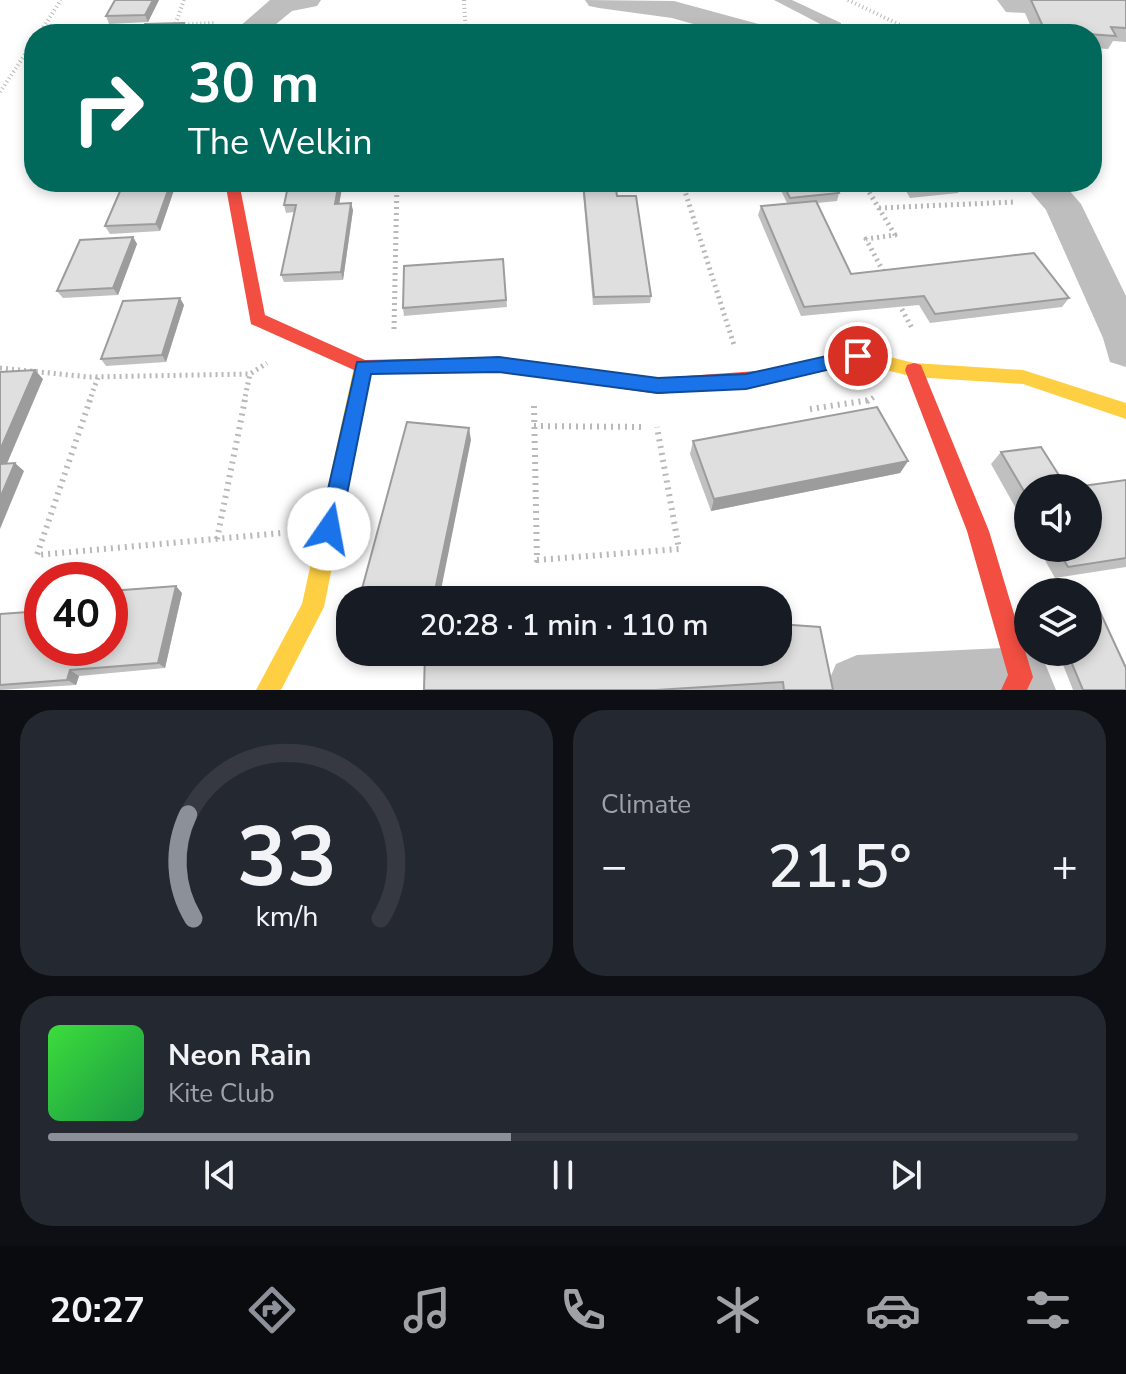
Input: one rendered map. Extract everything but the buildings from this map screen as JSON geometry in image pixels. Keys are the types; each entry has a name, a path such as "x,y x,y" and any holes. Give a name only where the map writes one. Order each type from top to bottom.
{"street":[{"path":"259,24 283,4 307,0"},
{"path":"599,0 674,10 725,24"},
{"path":"234,192 257,319 363,367 499,364 658,386 746,381 858,356 914,370 1023,377 1126,411"},
{"path":"1050,192 1125,338 1126,350"},
{"path":"268,690 313,607 363,367"},
{"path":"857,685 1020,686 978,531 914,370"}],"lane":[{"path":"781,0 832,24"}],"path":[{"path":"45,24 61,0"},
{"path":"175,24 184,0"},
{"path":"464,0 465,24"},
{"path":"848,0 898,24"},
{"path":"0,92 24,56"},
{"path":"393,367 397,192"},
{"path":"685,192 746,381"},
{"path":"869,192 895,235 866,239 886,278"},
{"path":"879,208 1039,192"},
{"path":"893,291 934,370"},
{"path":"0,368 98,377 250,374 306,341"},
{"path":"533,369 537,560 679,549 657,427"},
{"path":"217,539 250,374"},
{"path":"98,377 37,555 329,529"}],"traffic: slow":[{"path":"757,378 858,356 914,370 1023,377 1126,411"},
{"path":"268,690 313,607 363,367"}],"traffic: jam":[{"path":"234,192 257,319 363,367 499,364 658,386 757,378"},
{"path":"914,370 978,531 1021,677 1013,690"}],"route":[{"path":"329,529 363,367 499,364 658,386 746,381 797,367 858,356"}]}
